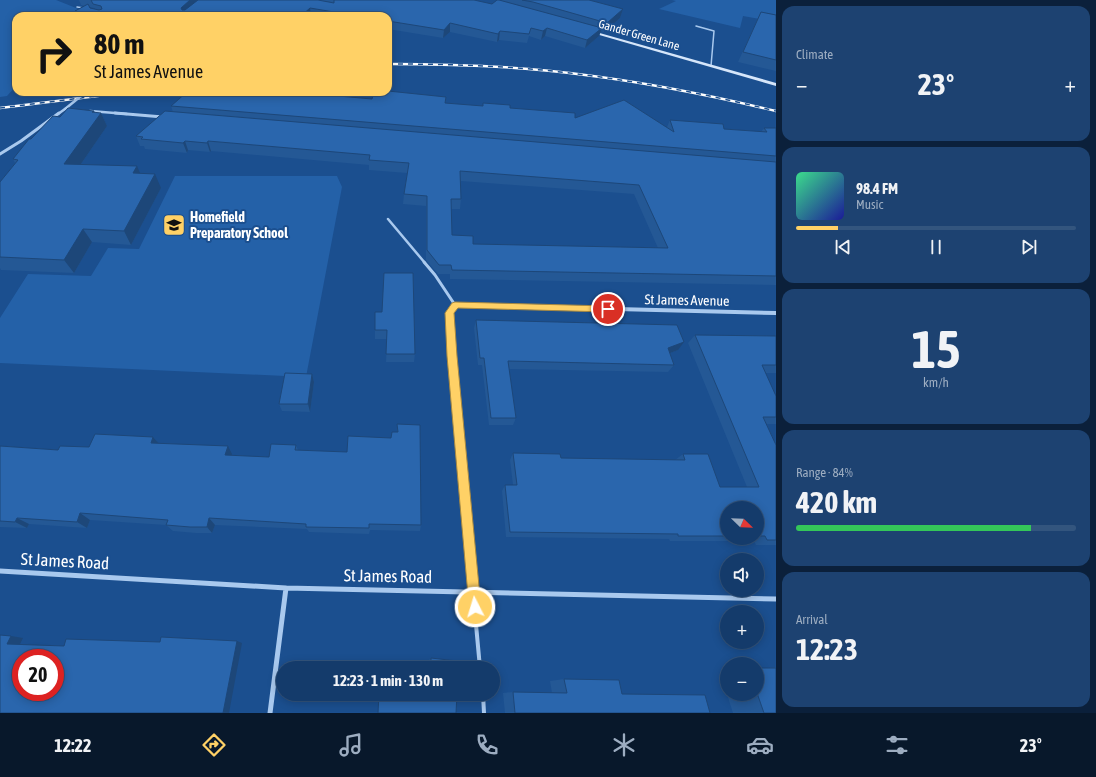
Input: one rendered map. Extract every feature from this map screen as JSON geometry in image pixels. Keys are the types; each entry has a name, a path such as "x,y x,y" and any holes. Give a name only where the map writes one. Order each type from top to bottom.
{"street":[{"name":"Gander Green Lane","path":"586,30 776,85"},
{"path":"0,154 21,141 81,96"},
{"path":"65,108 72,109"},
{"path":"87,110 169,118"},
{"path":"455,305 450,313 452,356 473,592"},
{"name":"St James Avenue","path":"455,305 776,313"},
{"name":"St James Road","path":"0,571 286,588 776,599"},
{"path":"270,713 286,588"}],"lane":[{"path":"77,7 88,9"},
{"path":"696,26 714,31 711,66"},
{"path":"388,219 435,275 455,305"},
{"path":"473,592 479,661"},
{"path":"483,701 484,713"}],"shaded area":[{"path":"0,0 56,0 81,10 79,12 12,12 12,90 7,96 0,97"},
{"path":"672,0 776,0 776,22 743,16 740,28 659,9 676,1"},
{"name":"Homefield Preparatory School","path":"175,176 337,176 342,187 306,377 0,363 0,318 28,274 91,276 108,248 139,249"}],"building":[{"path":"91,0 190,0 181,8 182,10 185,10 198,0 318,0 334,3 334,0 474,0 492,4 499,0 602,28 587,40 547,28 543,31 531,28 529,34 500,31 498,34 450,23 444,30 392,22 392,12 334,12 310,8 306,12 75,11 88,4 90,8 99,10 102,9 101,6 93,4"},
{"path":"522,0 589,0 623,9 607,23"},
{"path":"761,12 776,15 776,60 743,52"},
{"path":"392,91 446,97 445,103 483,106 483,103 510,105 510,108 575,113 575,118 624,100 674,132 670,120 723,124 724,129 767,132 764,128 776,128 776,156 171,106 182,96 338,96 372,99 373,96 392,96"},
{"path":"68,108 101,113 64,164 137,166 133,173 155,174 124,231 83,229 64,260 0,257 0,182 18,160 13,159 29,139 31,139 53,116 60,117"},
{"path":"165,111 776,162 776,276 452,270 451,265 439,265 427,250 427,196 404,194 409,163 369,160 370,155 208,141 207,143 185,141 183,143 141,139 143,137 136,136","holes":["460,171 639,185 668,248 473,244 473,236 452,235 451,199 461,199"]},
{"path":"384,273 413,273 415,354 386,354 387,330 375,330 375,312 382,312"},
{"path":"476,320 677,325 684,342 668,348 674,365 508,361 516,418 491,418 484,358 480,358"},
{"path":"695,335 776,336 776,365 762,365 776,396 776,417 763,417 776,445 776,540 767,540 764,536 764,501 720,501 720,536 510,532 505,485 517,485 513,453 560,454 561,458 685,460 683,454 708,454 720,487 759,487"},
{"path":"285,373 312,374 308,404 279,404"},
{"path":"397,424 420,425 421,525 369,524 369,528 306,527 306,524 209,518 207,527 190,527 166,525 168,520 80,513 77,522 17,518 15,522 0,521 0,446 58,450 60,446 89,447 95,434 153,437 151,443 228,446 225,455 269,457 271,444 296,445 295,450 347,452 348,436 391,438 392,432 398,432"},
{"path":"0,635 11,636 7,644 64,646 66,639 160,642 161,637 237,641 223,713 0,713"},
{"path":"431,658 457,661 431,661"},
{"path":"764,668 776,668 776,713 764,713 760,701 764,701"},
{"path":"564,679 619,680 622,694 705,695 710,713 515,713 513,692 567,693"},
{"path":"379,701 457,701 456,713 378,713"}],"railway":[{"path":"392,64 487,66 561,72 657,86 776,111"},
{"path":"0,108 98,96"}],"place":[{"name":"Homefield Preparatory School","path":"174,225"}],"route":[{"path":"475,607 452,356 450,313 455,305 608,309"}]}
